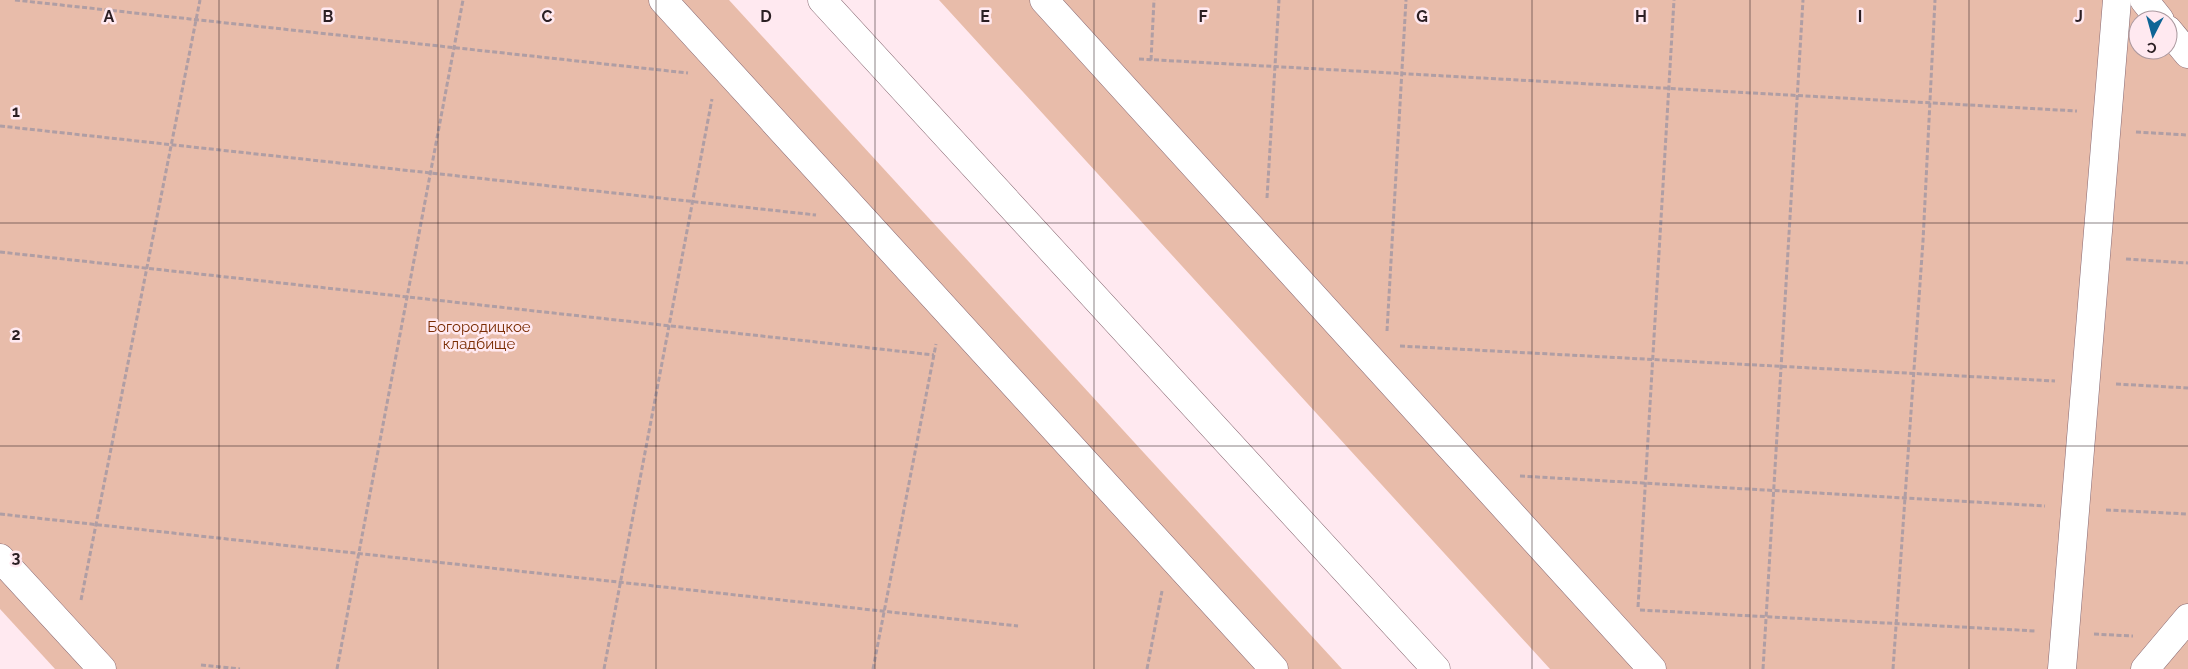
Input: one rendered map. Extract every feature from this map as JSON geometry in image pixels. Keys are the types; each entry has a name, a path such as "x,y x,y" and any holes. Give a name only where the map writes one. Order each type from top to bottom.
{"street":[{"path":"662,0 725,77 942,306 1169,554 1250,656 1274,669"},
{"path":"822,0 1436,669"},
{"path":"1044,0 1644,660"},
{"path":"2062,669 2117,0"},
{"path":"2144,0 2152,10"},
{"path":"2178,42 2188,54"},
{"path":"0,558 102,669"},
{"path":"2145,669 2180,628"}],"path":[{"path":"15,0 725,77 693,201 604,669"},
{"path":"73,637 200,0"},
{"path":"337,669 463,0"},
{"path":"1151,60 1154,0"},
{"path":"1267,206 1279,0"},
{"path":"1387,345 1406,0"},
{"path":"1644,660 1638,610 1674,0"},
{"path":"1763,669 1803,0"},
{"path":"1892,669 1924,241 1935,0"},
{"path":"1096,57 1930,102 2107,121 2188,135"},
{"path":"0,126 820,215"},
{"path":"0,252 934,355"},
{"path":"2096,258 2188,263"},
{"path":"873,669 942,306"},
{"path":"1356,344 2188,388"},
{"path":"1512,476 2188,514"},
{"path":"0,514 1018,626"},
{"path":"1147,669 1169,554"},
{"path":"1638,610 2065,633 2180,628"},
{"path":"201,664 240,669"}],"green space":[{"name":"Богородицкое кладбище","path":"0,0 729,0 1342,669 55,669 0,609"},
{"path":"939,0 2188,0 2188,669 1550,669"}]}
